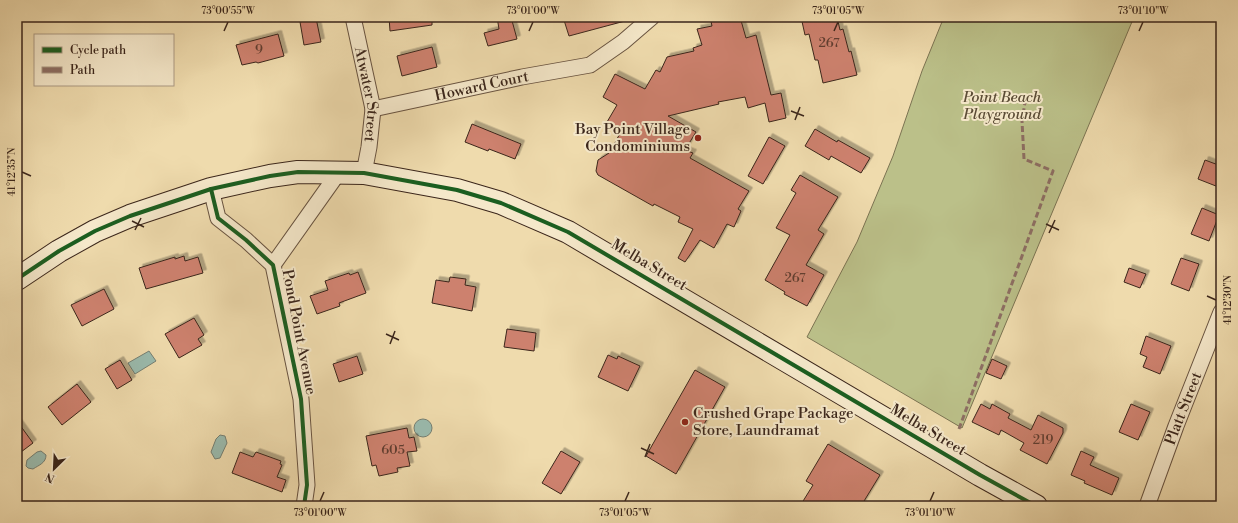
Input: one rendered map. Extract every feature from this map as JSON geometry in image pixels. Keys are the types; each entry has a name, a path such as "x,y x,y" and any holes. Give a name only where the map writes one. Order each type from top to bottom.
{"main road":[{"name":"Melba Street","path":"17,279 59,251 95,231 130,216 211,189 270,176 298,172 364,173 457,190 501,203 568,232 973,471 1036,506"}],"street":[{"name":"Atwater Street","path":"353,17 373,109 369,147 364,173"},
{"name":"Howard Court","path":"373,109 522,77 590,65 623,42 652,17"},
{"name":"Pond Point Avenue","path":"273,265 339,172"},
{"name":"Pond Point Avenue","path":"211,189 218,218 246,240 273,265 301,399 307,485 304,506"},
{"name":"Platt Street","path":"1147,506 1176,426 1221,312"}],"green space":[{"name":"Point Beach Playground","path":"944,17 1134,17 962,428 807,337 857,242 893,156 922,71"}],"shaded area":[{"path":"149,351 156,361 135,374 128,363"},
{"path":"423,419 429,422 432,428 429,434 423,437 417,434 414,428 417,422"},
{"path":"220,435 225,436 227,443 220,458 215,459 211,452 216,439"},
{"path":"41,451 46,455 43,462 33,469 28,468 26,466 27,460 37,452"}],"building":[{"path":"389,17 432,17 432,25 390,31"},
{"path":"497,17 511,17 517,39 488,46 484,33 499,29"},
{"path":"563,17 624,17 625,21 569,36"},
{"path":"710,17 740,17 746,38 756,35 771,95 781,93 786,118 769,122 765,103 748,108 745,97 718,102 719,104 668,116 696,132 685,150 693,153 690,158 749,191 738,209 741,211 734,227 727,224 714,248 700,240 685,262 678,258 693,229 678,222 680,217 654,204 653,206 598,175 596,171 598,160 609,153 622,130 607,122 617,105 603,97 615,74 645,89 656,70 660,72 667,57 694,51 693,48 702,45 697,29 712,26"},
{"path":"801,17 837,17 840,30 843,29 849,52 851,51 857,75 823,83 818,60 815,60 809,34 805,35"},
{"path":"316,18 321,42 304,45 300,22"},
{"path":"278,34 284,56 258,63 256,62 242,65 236,45"},
{"path":"432,47 437,67 402,76 397,56"},
{"path":"472,124 521,144 515,159 465,142"},
{"path":"815,129 837,142 838,140 870,158 861,173 831,156 829,160 805,146"},
{"path":"769,137 785,146 763,184 748,176"},
{"path":"1205,160 1221,166 1221,188 1198,179"},
{"path":"800,175 838,197 818,230 824,234 806,265 824,275 807,306 784,294 785,292 765,280 790,235 776,228 796,193 791,190"},
{"path":"1202,208 1219,215 1209,241 1191,234"},
{"path":"184,256 185,261 198,257 203,273 146,289 139,268 175,257 175,259"},
{"path":"1181,258 1199,264 1189,291 1171,284"},
{"path":"1129,268 1146,274 1140,288 1124,282"},
{"path":"358,272 366,293 339,303 340,306 317,314 310,296 328,290 325,281 349,273 350,275"},
{"path":"450,277 466,279 465,285 476,287 472,311 432,303 436,280 449,282"},
{"path":"104,289 114,309 82,326 71,305"},
{"path":"194,318 204,335 198,339 202,345 179,358 165,334"},
{"path":"507,329 536,333 534,351 504,347"},
{"path":"1146,336 1171,346 1160,374 1143,367 1147,357 1140,354"},
{"path":"608,355 617,359 618,356 640,366 628,391 598,377"},
{"path":"357,356 363,374 339,382 333,364"},
{"path":"992,359 1007,366 1001,379 986,373"},
{"path":"120,360 132,380 117,389 105,369"},
{"name":"Crushed Grape Package Store, Laundramat","path":"695,370 725,387 676,474 646,456"},
{"path":"77,384 91,402 62,425 48,407"},
{"path":"981,404 990,409 992,404 1010,414 1008,418 1031,430 1038,415 1063,428 1063,433 1047,464 1020,450 1024,443 1001,430 999,435 972,422"},
{"path":"1131,404 1150,412 1138,440 1119,432"},
{"path":"17,421 33,443 17,455"},
{"path":"407,428 409,438 414,437 417,451 407,452 410,466 397,468 398,472 379,476 376,465 372,466 366,436"},
{"path":"828,444 880,475 861,506 800,506 813,485 806,481"},
{"path":"561,451 580,462 561,494 542,483"},
{"path":"1081,451 1094,457 1090,465 1119,478 1112,495 1084,483 1085,481 1071,475"},
{"path":"240,452 253,457 256,452 281,461 280,464 282,465 277,477 286,480 282,492 232,473"}],"marked path":[{"path":"959,429 1053,171 1024,159 1022,121 1026,96"}],"cycle path":[{"path":"17,279 59,251 95,231 130,216 211,189 270,176 298,172 364,173 457,190 501,203 568,232 980,475 1036,506"},
{"path":"211,189 218,218 246,240 273,265 301,399 307,485 304,506"}],"place":[{"name":"Bay Point Village Condominiums","path":"698,138"},
{"name":"Crushed Grape Package Store, Laundramat","path":"685,422"}]}
